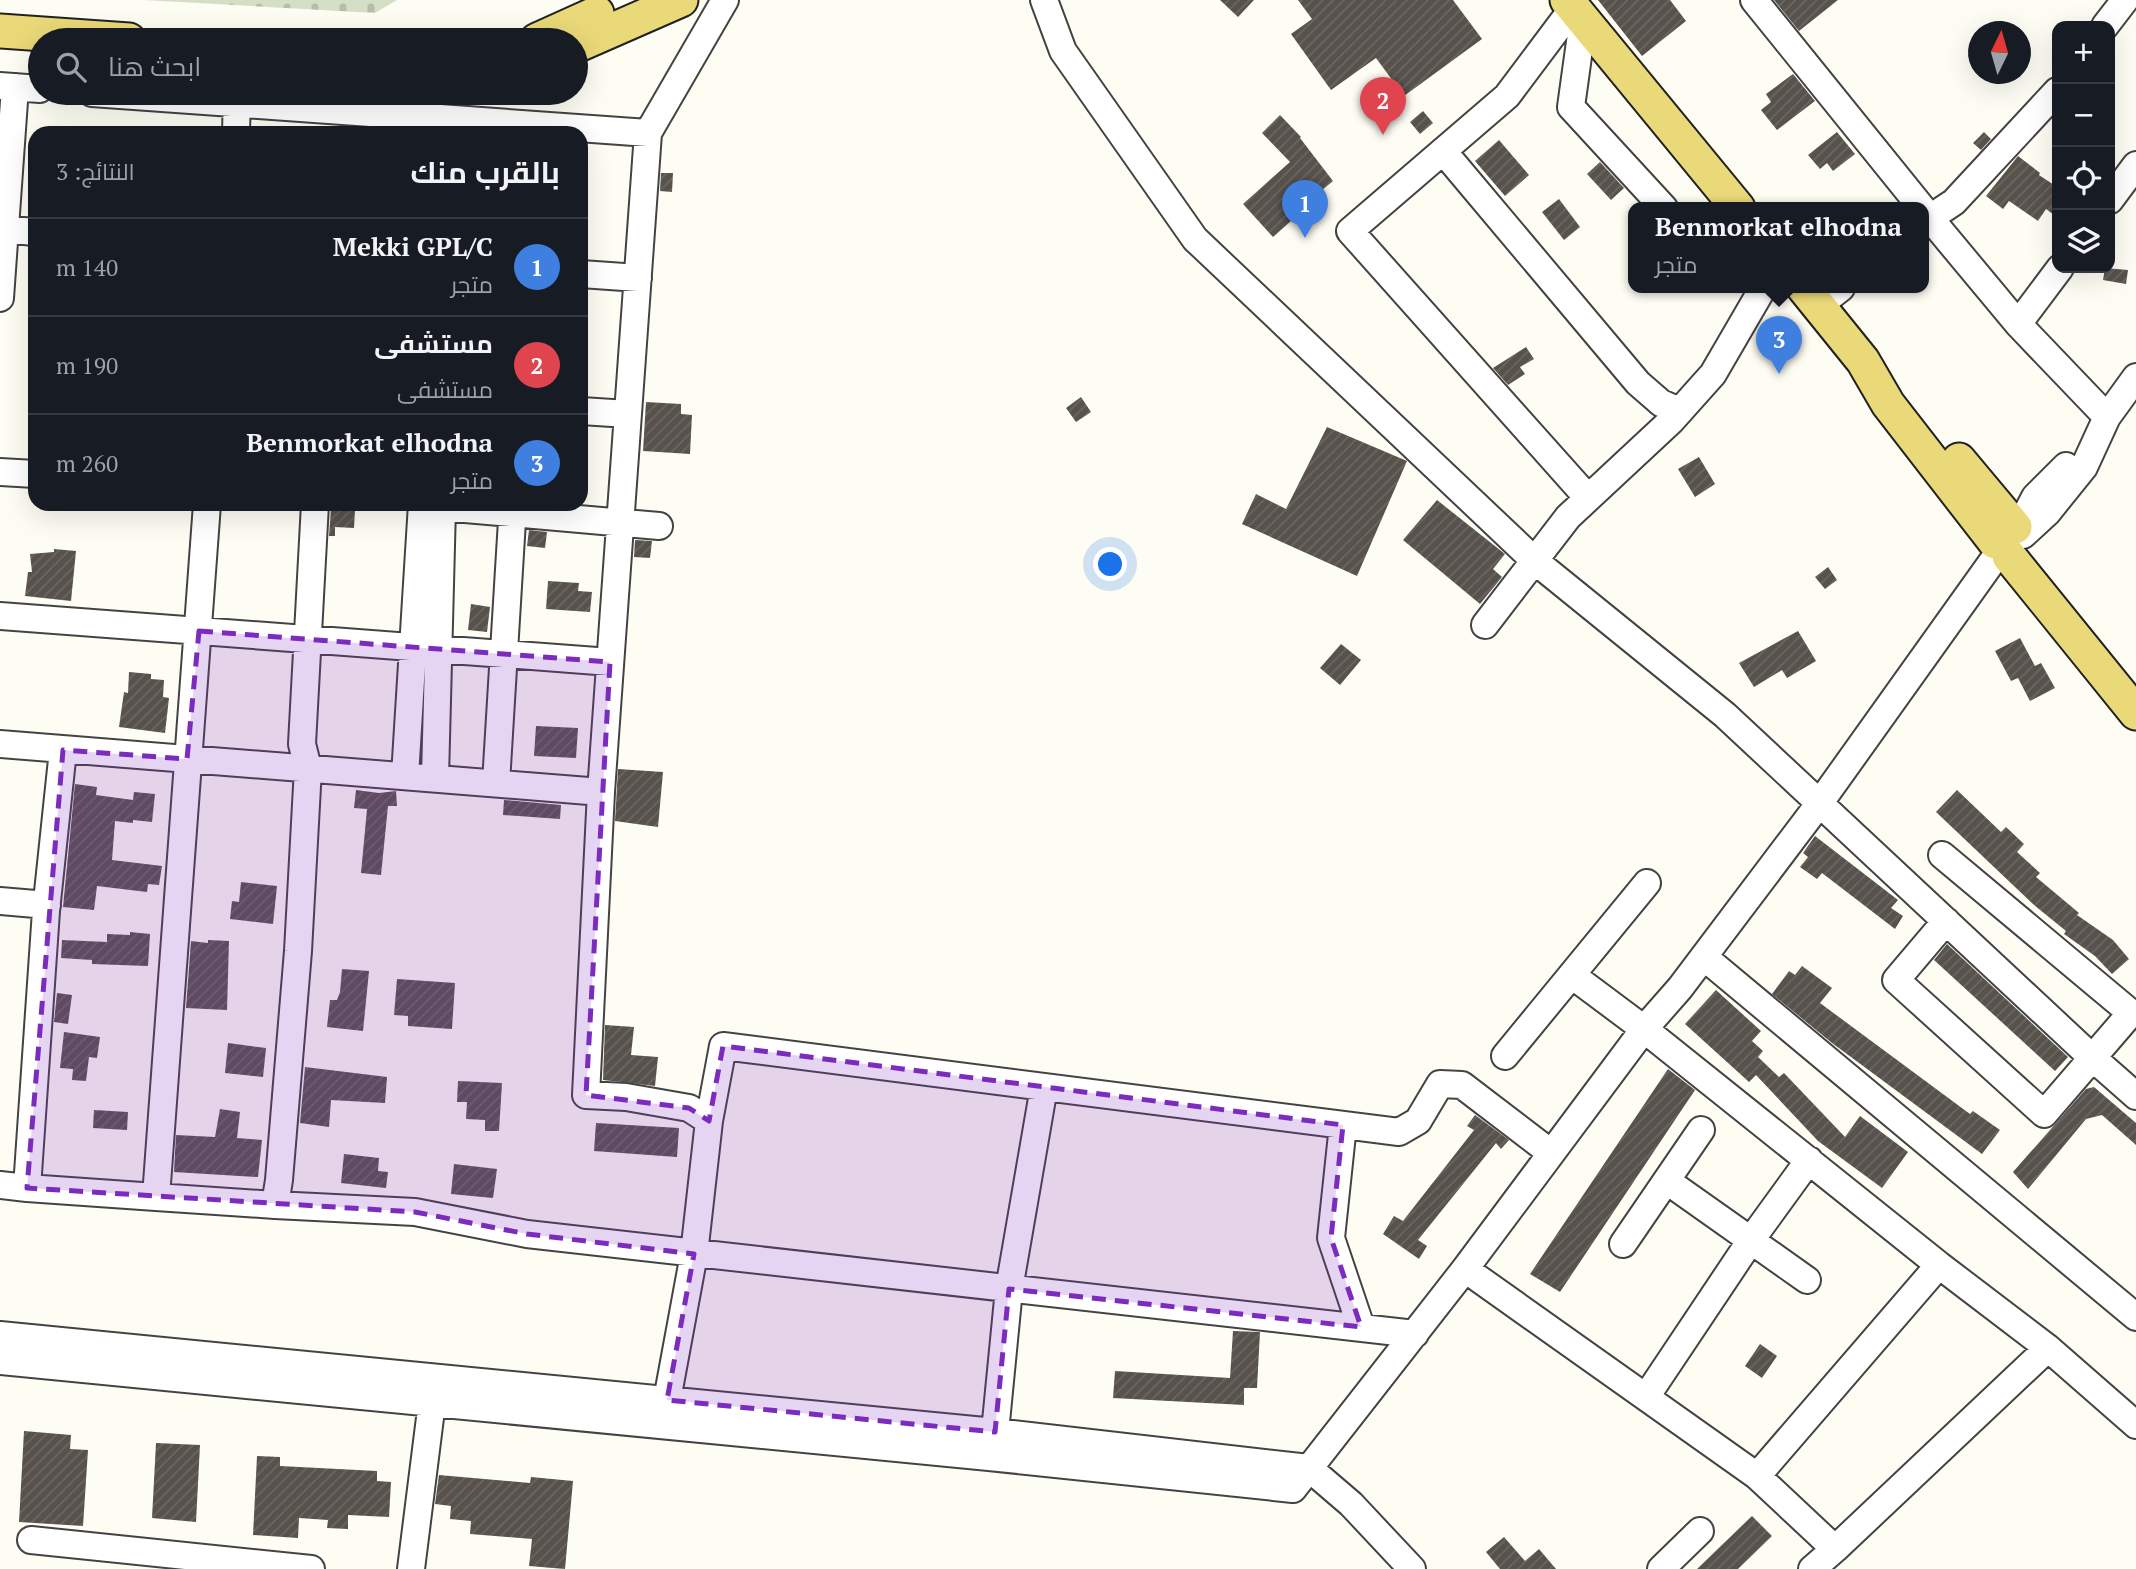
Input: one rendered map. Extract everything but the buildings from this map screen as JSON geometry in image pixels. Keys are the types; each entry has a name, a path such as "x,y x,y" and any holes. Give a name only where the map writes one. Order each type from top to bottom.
{"main road":[{"path":"563,28 625,0"},
{"path":"588,41 681,0"},
{"path":"1574,10 1733,202"},
{"path":"0,31 28,33"},
{"path":"0,44 28,45"},
{"path":"1821,294 1863,361 1903,392 2136,713"},
{"path":"2012,540 2136,676"}],"street":[{"path":"709,1121 689,1108 626,1097 586,1095 601,792 648,133 725,0"},
{"path":"1044,0 1063,51 1195,239 1535,561 1725,715 2136,1096"},
{"path":"1755,0 1915,202"},
{"path":"2109,21 2125,0"},
{"path":"1574,10 1507,96 1350,231 1588,498"},
{"path":"1574,10 1571,107 1658,202"},
{"path":"0,298 2,229 18,87"},
{"path":"1929,213 1954,202 2052,96"},
{"path":"236,126 237,105"},
{"path":"304,105 504,126"},
{"path":"588,131 648,133"},
{"path":"1443,151 1638,383 1661,403 1679,411"},
{"path":"2115,193 2136,165"},
{"path":"1929,220 2104,423"},
{"path":"2,229 28,231"},
{"path":"2018,324 2056,273"},
{"path":"588,274 638,278"},
{"path":"1485,625 1568,517 1679,411 1713,374 1760,293"},
{"path":"0,1361 433,1390 667,1400 1293,1489 1465,1269 1644,1029 1704,957 2012,540 2047,513 2084,467 2104,423 2136,377"},
{"path":"588,411 628,414"},
{"path":"0,472 28,474"},
{"path":"156,1197 207,511"},
{"path":"275,1205 298,951 308,768 302,744 315,511"},
{"path":"430,511 426,648 435,778"},
{"path":"496,783 512,511"},
{"path":"535,511 659,526"},
{"path":"0,616 610,662"},
{"path":"405,776 426,648"},
{"path":"0,744 601,792"},
{"path":"27,1188 47,905 63,750"},
{"path":"1942,855 2131,1013 2044,1114 1896,980 1946,921"},
{"path":"1506,1056 1647,883"},
{"path":"0,901 47,905"},
{"path":"1704,957 2136,1317"},
{"path":"1573,976 2048,1348 2136,1425"},
{"path":"667,1400 694,1254 709,1121 723,1046 1399,1132 1418,1121 1440,1084 1462,1085 1551,1153"},
{"path":"992,1445 1009,1289 1044,1087"},
{"path":"1343,1125 1331,1238 1361,1327"},
{"path":"1623,1244 1701,1130"},
{"path":"1646,1397 1751,1240 1809,1160"},
{"path":"1667,1181 1807,1280"},
{"path":"0,1185 275,1205 415,1212 527,1234 1415,1334"},
{"path":"1757,1476 1939,1265"},
{"path":"1465,1269 1757,1476 1835,1549"},
{"path":"0,1335 433,1390 992,1445 1309,1468 1351,1504 1412,1569"},
{"path":"1812,1569 2048,1348"},
{"path":"411,1569 433,1390"},
{"path":"1661,1569 1700,1531"},
{"path":"31,1540 311,1569"}],"highlighted area":[{"path":"199,631 610,662 586,1095 689,1108 709,1121 723,1046 1343,1125 1331,1238 1361,1327 1009,1289 995,1432 667,1400 694,1254 527,1234 415,1212 27,1188 63,750 187,759"}],"green space":[{"path":"143,0 397,0 375,13"}],"place":[{"name":"مستشفى","path":"1383,135"},
{"name":"Mekki GPL/C","path":"1305,238"},
{"name":"Benmorkat elhodna","path":"1779,374"}]}
